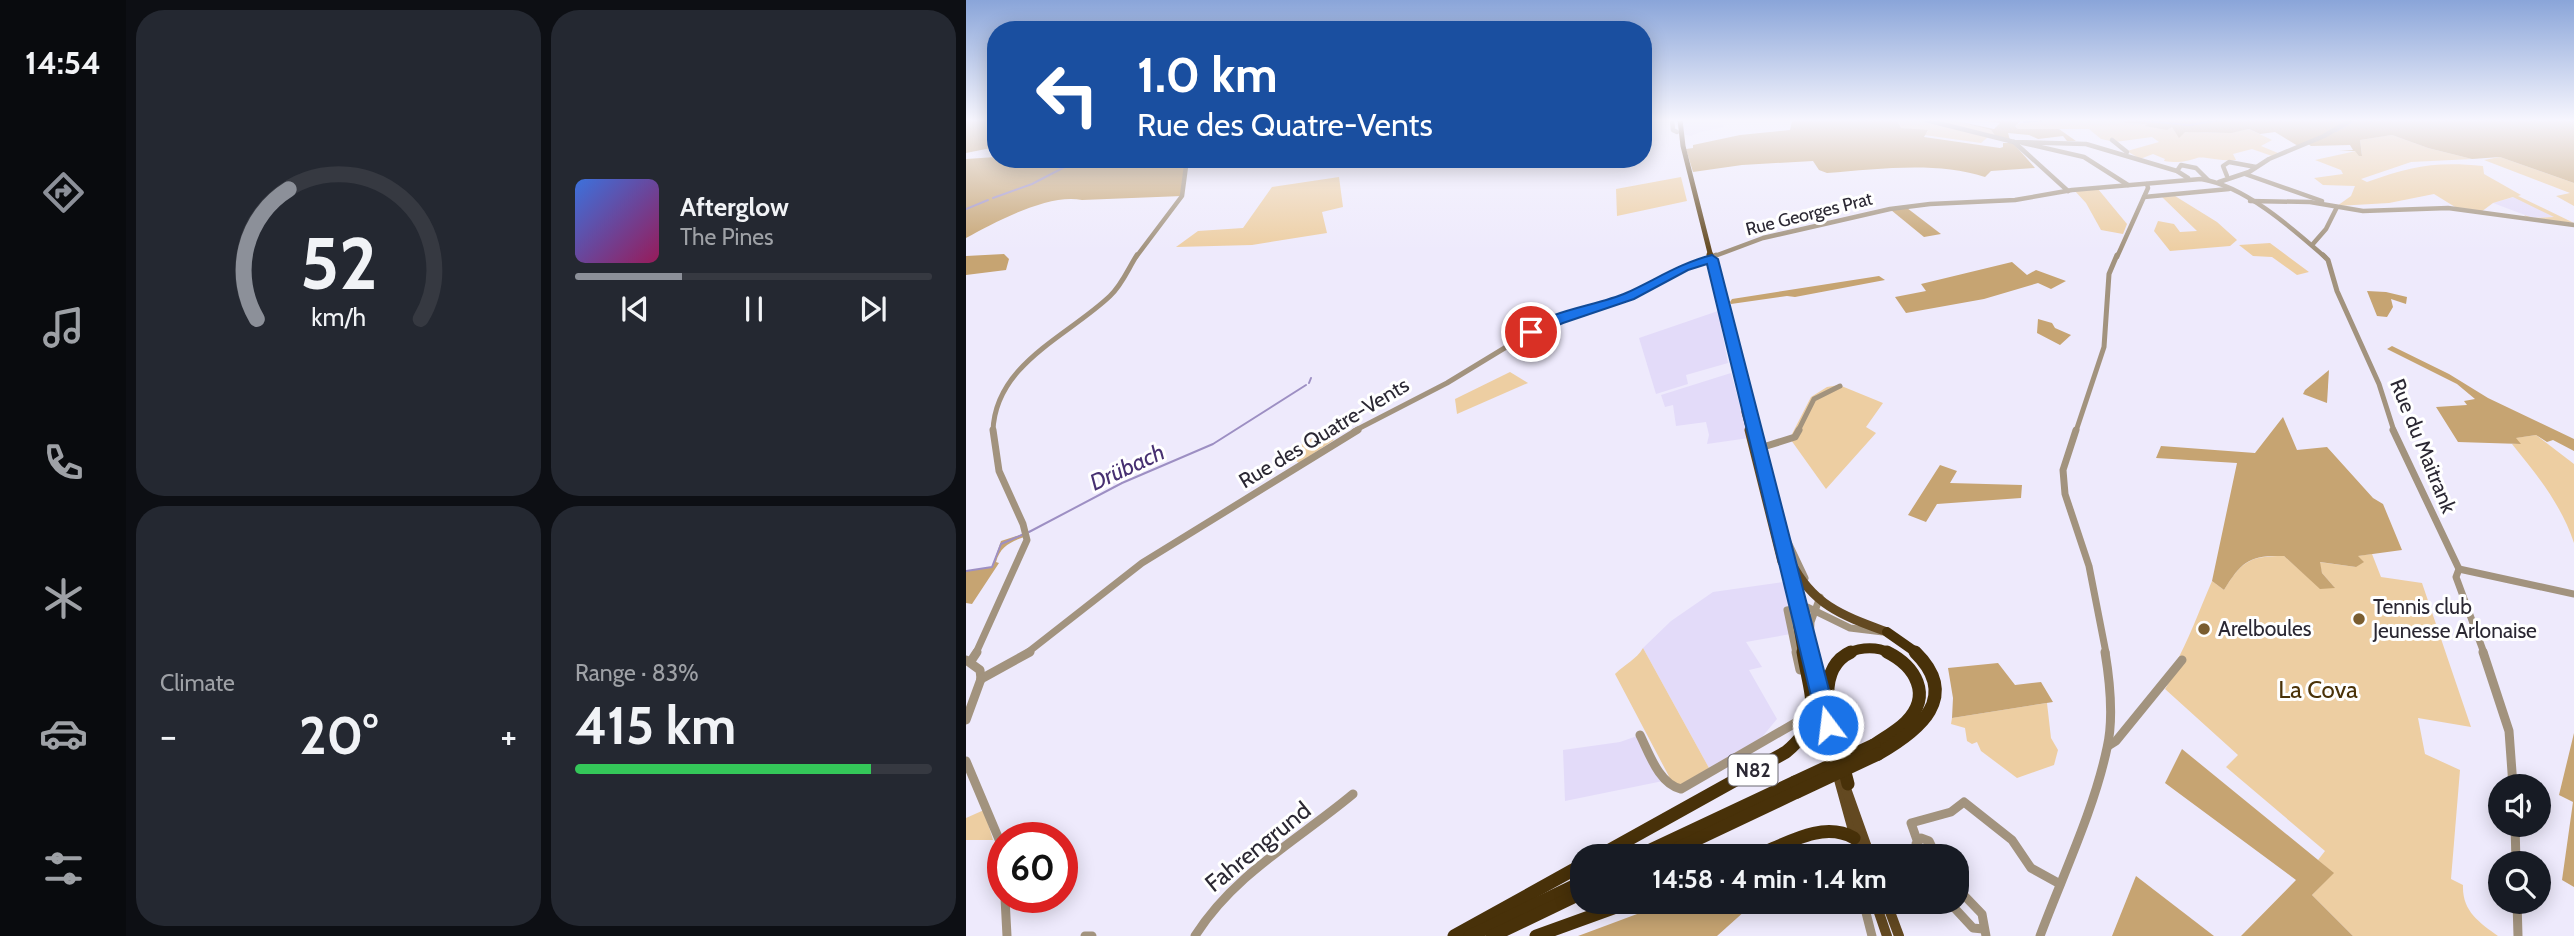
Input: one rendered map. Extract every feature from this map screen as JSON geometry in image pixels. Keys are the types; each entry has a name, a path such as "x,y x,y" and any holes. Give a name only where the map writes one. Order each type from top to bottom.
{"highway":[{"name":"N82","path":"1621,844 1786,752 1802,739 1813,716 1798,624"},
{"name":"N82","path":"1665,844 1876,749 1906,739 1923,724 1935,696 1931,674 1923,659 1907,644 1887,632"},
{"name":"N82","path":"1848,785 1830,712 1828,683 1839,659 1850,652 1866,648 1877,648 1897,655 1910,665 1919,684 1919,700 1912,716 1876,749"},
{"name":"N82","path":"1685,844 1796,787"},
{"path":"1788,844 1825,830 1843,830 1854,838"},
{"path":"1454,936 1570,872"},
{"path":"1470,936 1570,888"},
{"path":"1492,936 1570,899"},
{"path":"1536,936 1597,914"}],"main road":[{"path":"1685,164 1786,543 1798,624 1856,844"},
{"path":"1687,164 1796,608 1842,778 1866,844"},
{"name":"N82","path":"1786,543 1803,586 1820,602 1846,616 1887,632"},
{"name":"N82","path":"1848,785 1851,800"},
{"path":"1879,914 1887,936"},
{"path":"1891,914 1899,936"}],"street":[{"path":"2038,164 2068,191"},
{"path":"2093,164 2128,185"},
{"path":"2155,164 2188,178"},
{"path":"2226,164 2223,166 2227,177"},
{"path":"2238,164 2256,167"},
{"path":"2219,182 2227,177 2245,174 2261,164"},
{"path":"2177,171 2181,165 2194,167 2208,180"},
{"path":"966,720 981,679 980,670 969,660 983,642 996,605 1026,545 1027,533 998,465 993,427 1000,398 1018,369 1092,314 1124,282 1129,267 1182,196 1186,168"},
{"path":"2245,174 2337,207"},
{"path":"2040,936 2108,746 2109,677 2100,613 2089,566 2062,480 2065,462 2104,347 2108,281 2123,239 2149,187 2144,178"},
{"name":"Rue Georges Prat","path":"1710,259 1763,238 1890,209 1930,204 2015,200 2068,191 2188,178 2208,180"},
{"name":"Rue du Maitrank","path":"2208,180 2219,182 2287,224 2330,263 2337,289 2379,384 2392,428 2441,537 2459,569 2456,577 2500,696 2509,731 2512,774"},
{"path":"2144,197 2229,189"},
{"path":"2249,201 2301,202 2364,211 2448,208 2574,225"},
{"path":"2312,245 2326,229 2337,207"},
{"name":"Rue des Quatre-Vents","path":"981,679 1023,657 1142,563 1372,421 1447,383 1531,332 1630,296 1684,268 1710,259"},
{"path":"1760,448 1794,437 1814,399 1840,386"},
{"path":"2459,569 2574,594"},
{"path":"1810,656 1811,622 1820,602"},
{"path":"1640,735 1665,780 1671,787 1681,789 1797,722 1805,713 1807,703 1787,610 1807,607 1850,628 1887,632"},
{"path":"2108,746 2116,741 2182,660"},
{"path":"966,761 992,822"},
{"name":"Fahrengrund","path":"1195,936 1202,922 1223,897 1274,852 1353,794"},
{"path":"1917,844 1911,823 1951,812 1964,802 2012,841 2031,868 2060,884"},
{"path":"1917,841 1921,838 1930,844"},
{"path":"1960,914 1973,928 1985,932 1982,914 1969,900"},
{"path":"1006,913 1007,936"},
{"path":"1866,914 1872,936"},
{"path":"2517,914 2518,936"},
{"path":"1085,936 1092,936"}],"shaded area":[{"path":"966,164 987,164 987,168 1186,168 1182,196 1054,201 1022,210 966,238"},
{"path":"1690,164 1765,164 1742,165 1693,172"},
{"path":"1815,164 2031,164 2035,168 1991,171 1985,177 1927,168 1827,173 1819,170"},
{"path":"2519,164 2574,164 2574,183"},
{"path":"2514,197 2528,201 2555,217 2533,218 2493,203"},
{"path":"1907,208 1941,234 1924,237 1891,210"},
{"path":"1004,254 1009,259 1006,270 966,275 966,256"},
{"path":"2012,262 2027,275 2036,270 2066,281 2051,289 2038,283 1984,299 1906,313 1895,297 1926,291 1921,284"},
{"path":"1879,276 1885,280 1795,297 1730,302 1732,299"},
{"path":"2367,291 2407,297 2406,304 2391,299 2393,307 2387,317 2377,316"},
{"path":"1718,311 1728,363 1686,375 1688,384 1656,394 1639,338"},
{"path":"2038,319 2052,323 2055,328 2071,335 2060,345 2037,333"},
{"path":"2392,346 2449,374 2488,398 2574,439 2574,451 2553,440 2547,442 2536,435 2516,438 2521,444 2458,442 2436,407 2467,405 2464,401 2475,399 2457,384 2387,349"},
{"path":"2329,370 2327,403 2303,394 2305,390"},
{"path":"1731,373 1749,438 1707,444 1709,435 1706,422 1676,426 1673,405 1665,407 1661,395"},
{"path":"2283,417 2297,450 2327,447 2373,498 2383,504 2402,550 2358,556 2364,562 2356,567 2320,562 2322,573 2335,588 2320,589 2284,556 2262,557 2242,566 2224,590 2212,581 2237,463 2156,458 2161,446 2255,453"},
{"path":"1940,465 1957,471 1950,483 2022,485 2021,498 1937,504 1926,522 1908,515"},
{"path":"1023,534 1024,537 1003,549 996,562 999,563 972,604 966,603 966,571 992,567 1001,541"},
{"path":"1784,582 1796,633 1746,642 1762,667 1749,670 1777,719 1762,737 1709,768 1643,648 1671,621 1713,592"},
{"path":"1998,663 2015,685 2041,682 2053,702 1952,718 1953,698 1948,668"},
{"path":"2574,733 2574,887 2562,880 2573,802 2559,795"},
{"path":"1640,735 1663,781 1565,801 1563,750 1620,742"},
{"path":"2182,749 2334,873 2312,895 2353,936 2241,936 2296,880 2165,783"},
{"path":"2136,876 2214,936 2112,936"},
{"path":"1637,914 1742,914 1717,936 1578,936"}],"green space":[{"path":"2325,164 2406,164 2361,179 2367,182 2397,172 2437,165 2483,166 2484,174 2521,195 2518,196 2574,223 2529,219 2524,215 2533,218 2554,217 2513,197 2493,203 2481,212 2460,210 2434,194 2389,203 2337,206 2351,196 2355,186 2323,185 2314,178 2343,174 2341,170"},
{"path":"2494,164 2519,164 2574,183 2574,206 2556,196 2570,193"},
{"path":"1339,177 1343,207 1322,212 1327,233 1252,245 1176,247 1198,231 1243,228 1272,187"},
{"path":"1681,177 1687,201 1617,216 1616,189"},
{"path":"2098,189 2127,224 2123,234 2101,230 2086,203 2075,191"},
{"path":"2175,196 2217,222 2237,240 2230,246 2170,251 2154,231 2158,221 2174,224 2180,232 2197,231 2162,197"},
{"path":"2270,243 2309,272 2297,275 2272,257 2253,256 2239,245"},
{"path":"1510,372 1528,383 1457,414 1455,399"},
{"path":"1839,385 1883,403 1866,427 1876,433 1826,489 1791,440 1791,436 1811,397 1827,387"},
{"path":"1322,432 1334,440 1299,463 1286,454"},
{"path":"2536,435 2574,464 2574,543 2555,503 2512,444 2520,444 2515,438"},
{"name":"La Cova","path":"2372,554 2381,577 2422,583 2471,727 2418,718 2425,754 2460,770 2451,879 2463,885 2465,902 2473,915 2498,936 2353,936 2312,895 2333,873 2318,860 2325,851 2226,767 2238,755 2165,689 2212,581 2224,590 2236,572 2248,562 2262,557 2284,556 2320,588 2334,587 2322,573 2319,562 2356,567 2357,556"},
{"path":"1643,648 1709,768 1680,785 1673,784 1615,674"},
{"path":"2047,703 2051,738 2058,750 2054,765 2017,778 1981,751 1977,742 1972,744 1967,741 1965,728 1951,724 1952,718"},
{"path":"984,810 988,822 987,840 966,840 966,818"}],"waterway":[{"path":"993,198 1032,184 1063,168"},
{"path":"966,209 988,200"},
{"path":"1309,383 1311,378"},
{"name":"Drübach","path":"1029,532 1122,483 1213,444 1306,385"},
{"name":"Drübach","path":"966,571 992,567 1001,544 1024,534"}],"place":[{"name":"Tennis club Jeunesse Arlonaise","path":"2359,619"},
{"name":"Arelboules","path":"2204,629"}],"route":[{"path":"1531,332 1630,296 1684,268 1712,259 1828,725"}]}
